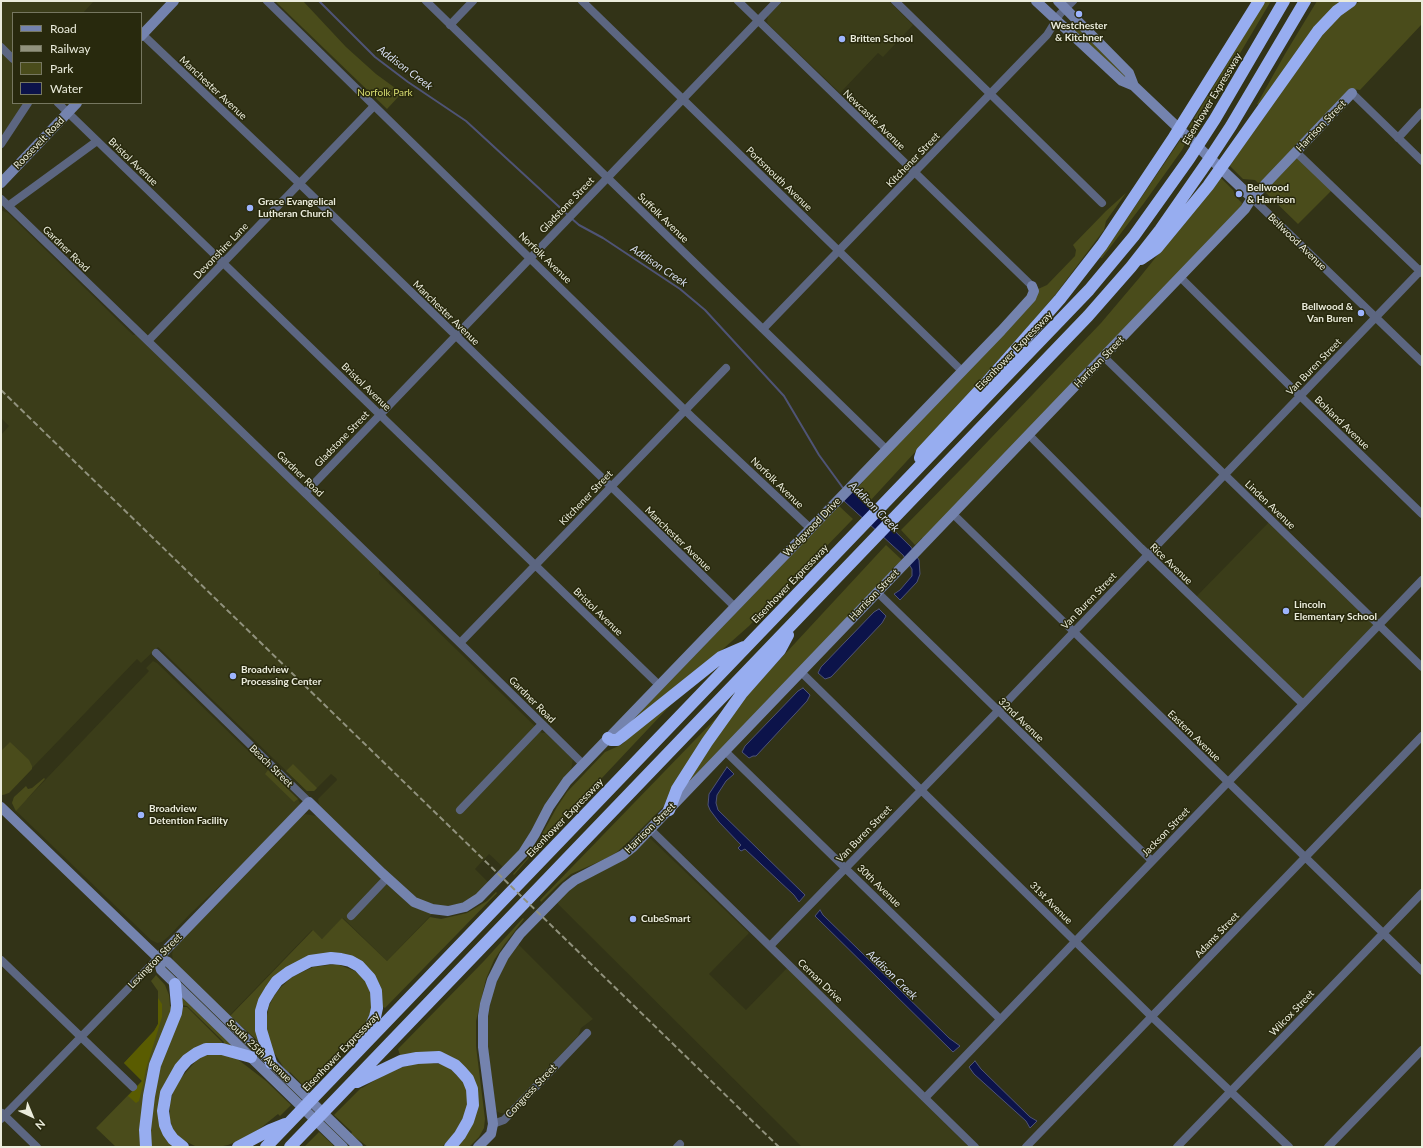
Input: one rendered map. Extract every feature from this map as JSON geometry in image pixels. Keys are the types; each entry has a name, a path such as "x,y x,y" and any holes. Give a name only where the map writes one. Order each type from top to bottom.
{"highway":[{"path":"912,474 922,452 987,382 1060,299 1102,245 1174,137 1259,1"},
{"name":"Eisenhower Expressway","path":"266,1147 1089,290 1134,236 1165,194 1215,119 1284,1"},
{"path":"290,1147 1088,316 1131,267 1160,230 1208,161 1231,126 1305,1"},
{"path":"1131,267 1157,248 1170,233 1227,159 1318,31 1337,11 1351,1"},
{"path":"669,810 677,788 705,746 742,693 780,650 797,620"},
{"path":"608,738 611,740 617,740 622,737 721,657 749,644"},
{"path":"271,1063 261,1030 261,1011 264,1001 278,981 287,973 304,964 320,959 341,959 350,961 366,971 374,985 377,998 377,1008 375,1017 362,1047"},
{"path":"146,1147 145,1130 149,1096 155,1065 176,1013 177,1006 175,984"},
{"path":"183,1147 173,1139 168,1132 165,1125 163,1111 166,1093 180,1068 187,1060 206,1049 222,1049 251,1057"},
{"path":"349,1086 401,1061 417,1058 439,1058 455,1065 468,1079 472,1089 473,1105 468,1122 450,1147"},
{"path":"238,1147 289,1122"}],"street":[{"path":"142,35 174,1"},
{"name":"Norfolk Avenue","path":"267,1 686,410 810,528"},
{"name":"Suffolk Avenue","path":"426,1 886,449"},
{"path":"450,25 473,1"},
{"name":"Portsmouth Avenue","path":"582,1 962,371"},
{"name":"Newcastle Avenue","path":"738,1 1032,286"},
{"name":"Gladstone Street","path":"305,493 777,1"},
{"path":"895,1 1102,203"},
{"path":"1036,1 1122,81 1134,86"},
{"path":"1058,1 1069,5 1129,73 1134,86"},
{"name":"Kitchener Street","path":"763,329 1047,35 1056,20 1069,5"},
{"name":"Manchester Avenue","path":"142,35 299,183 610,488 735,607"},
{"path":"1,47 12,58"},
{"name":"Bellwood Avenue","path":"1134,86 1422,362"},
{"path":"1352,93 1422,161"},
{"name":"Harrison Street","path":"493,1124 482,1032 485,1004 492,980 504,956 520,934 560,892 575,880 623,855 669,810 1245,210 1252,198 1352,93"},
{"path":"1,144 27,104"},
{"name":"Bristol Avenue","path":"59,104 659,685"},
{"name":"Roosevelt Road","path":"1,183 76,104"},
{"name":"Devonshire Lane","path":"148,341 374,106"},
{"path":"1398,138 1422,112"},
{"path":"8,206 97,141"},
{"path":"1296,152 1421,271"},
{"name":"Gardner Road","path":"1,200 460,643 583,764"},
{"name":"Van Buren Street","path":"770,946 1421,271"},
{"name":"Bohland Avenue","path":"1180,278 1422,514"},
{"name":"Wedgwood Drive","path":"387,878 414,902 425,907 448,911 473,903 484,894 523,853 557,794 583,764 1031,298 1034,291 1032,286"},
{"name":"Linden Avenue","path":"1104,357 1422,667"},
{"name":"Kitchener Street","path":"460,643 726,368"},
{"name":"Rice Avenue","path":"1029,435 1148,554 1303,704"},
{"name":"Eastern Avenue","path":"953,514 1227,783 1422,971"},
{"name":"Jackson Street","path":"925,1098 1422,580"},
{"name":"32nd Avenue","path":"877,592 1152,861"},
{"name":"Beach Street","path":"156,653 387,878"},
{"name":"31st Avenue","path":"801,672 1152,1017 1289,1147"},
{"path":"460,810 542,724"},
{"name":"Adams Street","path":"1026,1147 1422,736"},
{"name":"30th Avenue","path":"725,751 1000,1019"},
{"name":"Lexington Street","path":"2,1116 309,802"},
{"name":"South 25th Avenue","path":"1,807 158,958 168,962 271,1063 287,1084 341,1140 358,1147"},
{"name":"Cernan Drive","path":"650,829 975,1147"},
{"path":"351,916 387,878"},
{"name":"Wilcox Street","path":"1177,1147 1422,893"},
{"name":"South 25th Avenue","path":"158,958 161,970 175,984 251,1057 287,1084"},
{"path":"1,960 132,1087"},
{"name":"Congress Street","path":"493,1124 504,1120 587,1033"},
{"path":"1328,1147 1422,1050"},
{"path":"2,1116 37,1147"},
{"path":"478,1147 491,1134 493,1124"}],"shaded area":[{"path":"1,1 94,1 84,12 12,12 12,104 22,104 1,138"},
{"name":"Britten School","path":"783,1 889,1 913,25 883,57 878,53 840,93 768,24 768,16"},
{"path":"1,210 8,213 133,335 136,335 379,570 379,574 542,733 546,733 573,759 571,771 549,798 523,846 504,868 489,854 475,869 489,883 481,891 463,903 447,906 427,904 415,898 319,805 318,799 337,780 336,778 331,774 314,791 307,791 158,647 141,663 137,659 9,792 5,795 1,795 1,435 9,426 1,418"},
{"name":"Lincoln Elementary School","path":"1271,520 1377,623 1303,701 1195,598"},
{"path":"153,661 157,663 298,799 300,803 299,806 247,860 168,937 162,942 157,943 151,940 15,810 12,803 14,797 27,799 149,671 146,668"},
{"path":"305,814 317,816 412,906 432,914 387,961 343,918 322,939 312,930 229,1016 173,961 172,954 174,948 300,817"},
{"path":"648,838 651,839 749,933 709,974 746,1010 787,968 969,1147 802,1147 556,902 572,888 587,878 616,864 629,855"},
{"path":"518,944 593,1019 581,1028 578,1036 508,1111 500,1113 496,1111 487,1044 487,1022 493,990 508,957"},
{"path":"158,998 162,1004 162,1017 146,1069 139,1101 136,1103 128,1096 142,1081 124,1063 154,1031 158,1024"}],"green space":[{"name":"Norfolk Park","path":"275,1 303,1 346,47 376,74 402,93 387,109"},
{"path":"1265,1 1271,1 1194,131 1189,127"},
{"path":"1317,1 1343,1 1259,105 1257,104 1285,54"},
{"path":"1360,1 1422,1 1422,24 1360,90 1352,89 1259,184 1255,180 1243,179 1229,165 1317,39 1334,20"},
{"path":"1073,23 1126,75 1125,78 1070,26"},
{"path":"1181,139 1185,144 1182,150 1144,203 1102,258 1100,258"},
{"path":"1296,156 1332,190 1298,224 1263,190"},
{"path":"1220,177 1233,190 1236,197 1242,203 1241,207 924,538 922,538 915,545 901,530 1101,323"},
{"path":"1126,193 1106,221 1104,230 1055,295 1000,360 870,501 857,488 863,482 862,481 1038,289 1047,285 1075,256 1076,250 1073,245"},
{"path":"839,506 853,519 749,626 705,665 619,734"},
{"path":"886,545 902,560 684,788 733,710"},
{"path":"681,694 553,830 514,875 513,874 531,854 567,792 605,752 621,745 626,741 625,739"},
{"path":"723,711 665,807 664,806 617,852 571,874 541,902 540,900"},
{"path":"10,742 29,760 32,769 9,793 2,795 1,751"},
{"path":"293,764 317,788 314,791 307,791 286,771"},
{"path":"268,770 298,799 294,802 265,774"},
{"path":"44,778 45,779 16,811 12,803 14,797 26,786 28,789 32,788"},
{"path":"496,892 497,893 385,1008 381,1006 376,981 329,955 269,986 259,1042 230,1016 313,930 322,939 342,918 387,961 430,917 441,919 467,913 487,901"},
{"path":"523,918 524,919 494,960 486,979 476,1021 476,1046 485,1119 484,1128 479,1137 469,1147 455,1147 475,1114 461,1064 400,1055 398,1049 484,961"},
{"path":"337,964 355,971 366,982 371,993 372,1002 369,1020 340,1049 306,1088 290,1072 289,1073 286,1071 271,1048 267,1038 266,1020 269,1006 281,987 292,977 313,967"},
{"path":"156,975 165,985 169,995 170,1006 173,1007 143,1147 116,1147 96,1128 142,1081 124,1063 154,1031 158,1024 158,991 151,981"},
{"path":"181,997 238,1049 224,1045 224,1042 187,1006 181,1005"},
{"path":"181,1007 187,1007 222,1042 222,1045 197,1049 160,1104 177,1147 149,1147 155,1080"},
{"path":"219,1053 236,1058 266,1081 291,1105 280,1116 278,1114 262,1127 243,1139 218,1147 197,1147 181,1139 176,1134 170,1120 170,1103 173,1092 180,1079 194,1063 201,1057"},
{"path":"419,1063 441,1064 449,1068 462,1079 466,1087 468,1098 464,1120 442,1147 368,1147 351,1134 352,1132 334,1115 361,1088 399,1068"},
{"path":"319,1132 334,1147 304,1147"}],"water":[{"path":"854,491 911,547 919,560 920,574 917,582 900,600 894,594 900,590 912,576 912,569 903,555 844,501"},
{"path":"879,609 886,616 882,623 831,677 825,679 818,673 821,667 874,612"},
{"path":"803,688 810,695 807,701 756,756 749,758 742,752 745,746 798,691"},
{"path":"727,767 734,774 726,781 717,795 716,803 718,810 805,895 799,902 794,895 745,849 741,851 738,848 741,845 719,822 710,810 708,805 709,794"},
{"path":"820,910 823,915 949,1038 960,1046 953,1052 815,916"},
{"path":"975,1061 981,1069 1030,1117 1037,1121 1030,1128 1026,1121 974,1074 969,1067"}],"waterway":[{"name":"Addison Creek","path":"319,1 375,57 408,82 466,121 568,215"},
{"name":"Addison Creek","path":"571,218 579,225 603,238 680,289 705,310 784,396 819,455 843,488"}],"railway":[{"path":"1,390 779,1147"}],"place":[{"name":"Westchester & Kitchner","path":"1079,14"},
{"name":"Britten School","path":"842,39"},
{"name":"Bellwood & Harrison","path":"1239,194"},
{"name":"Grace Evangelical Lutheran Church","path":"250,208"},
{"name":"Bellwood & Van Buren","path":"1361,313"},
{"name":"Lincoln Elementary School","path":"1286,611"},
{"name":"Broadview Processing Center","path":"233,676"},
{"name":"Broadview Detention Facility","path":"141,815"},
{"name":"CubeSmart","path":"633,919"}]}
